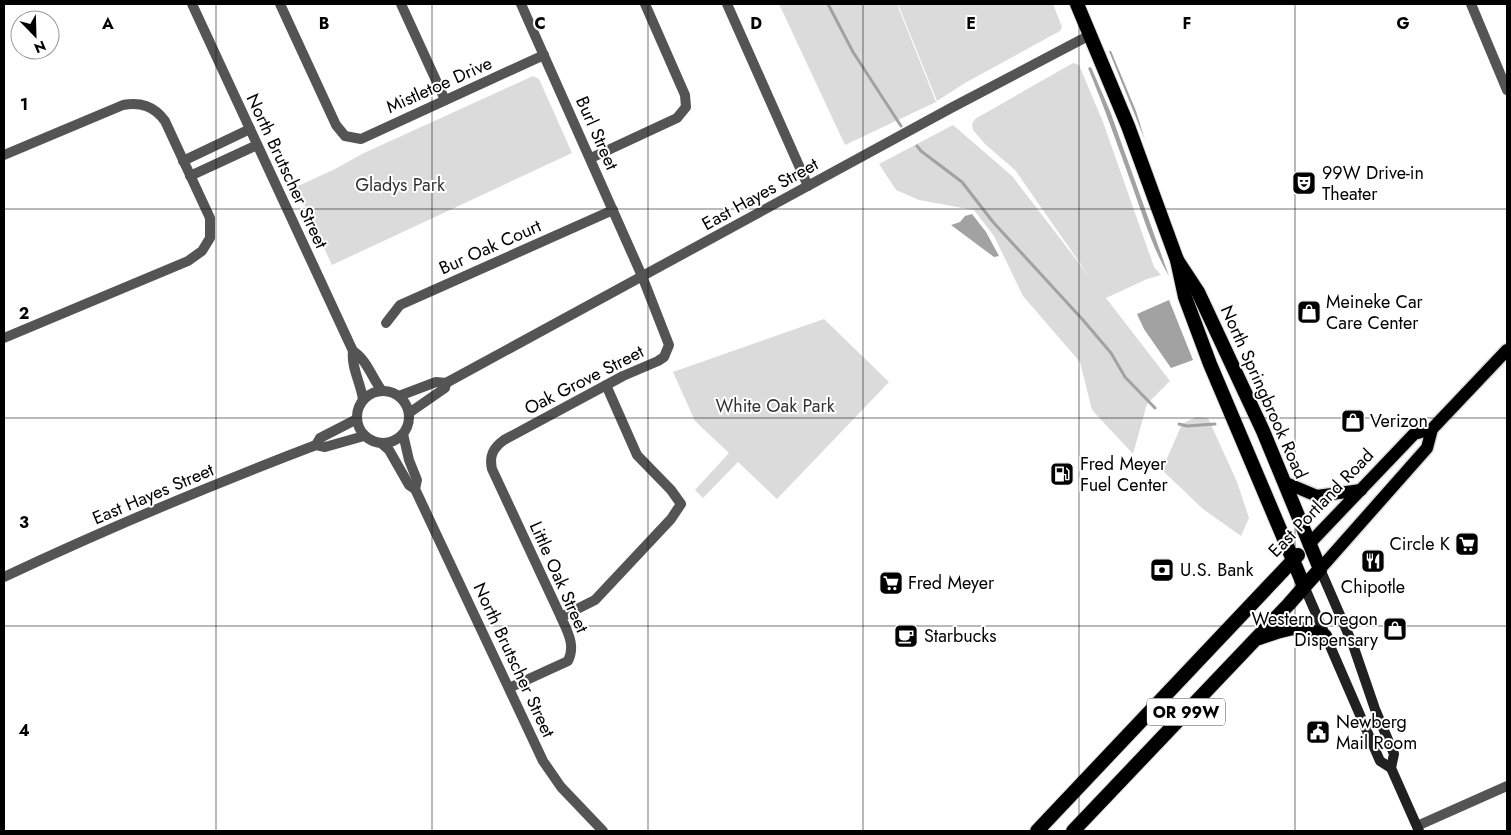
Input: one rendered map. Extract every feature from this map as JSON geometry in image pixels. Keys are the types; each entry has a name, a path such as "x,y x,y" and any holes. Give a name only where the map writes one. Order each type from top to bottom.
{"highway":[{"name":"North Springbrook Road","path":"1077,4 1128,126 1177,260 1185,297 1210,364 1304,586"},
{"name":"North Springbrook Road","path":"1177,260 1198,292 1286,483 1320,569"},
{"path":"1185,297 1195,304 1208,334 1215,330"},
{"name":"East Portland Road","path":"1037,831 1309,544"},
{"name":"East Portland Road","path":"1073,831 1320,569"},
{"path":"1256,639 1294,628 1308,629 1325,636"}],"main road":[{"name":"East Portland Road","path":"1309,544 1414,434 1432,429 1507,350"},
{"name":"East Portland Road","path":"1320,569 1428,448 1432,429"},
{"path":"1286,483 1317,496 1360,490"},
{"name":"North Springbrook Road","path":"1320,569 1353,645 1375,709 1394,754 1391,768"},
{"name":"North Springbrook Road","path":"1304,586 1380,760 1391,768 1418,829"}],"street":[{"name":"North Brutscher Street","path":"192,4 353,352 360,356 375,383 382,391"},
{"name":"Mistletoe Drive","path":"280,4 336,125 346,136 361,139 544,56"},
{"path":"401,4 445,100"},
{"name":"Burl Street","path":"521,4 642,276"},
{"path":"590,158 677,118 686,107 685,95 645,4"},
{"path":"726,4 808,186"},
{"path":"1472,4 1507,90"},
{"name":"East Hayes Street","path":"399,396 436,382 446,383 1090,35"},
{"path":"4,156 123,105 134,103 148,105 158,112 165,121 210,218 210,238 202,251 188,261 4,338"},
{"path":"184,161 250,129"},
{"path":"190,176 258,146"},
{"name":"Bur Oak Court","path":"386,323 400,305 613,210"},
{"name":"Oak Grove Street","path":"496,446 606,385 664,357 668,351 668,338 642,276"},
{"name":"North Brutscher Street","path":"353,352 351,362 357,374 363,400"},
{"name":"East Hayes Street","path":"409,413 445,388 446,383"},
{"path":"561,617 595,600 671,519 681,504 671,490 637,455 606,385"},
{"path":"382,391 388,391 399,396 406,404 409,413 409,421 403,434 389,443 375,442 364,436 357,419 358,408 363,400 368,395 382,391"},
{"name":"East Hayes Street","path":"316,445 320,438 357,419"},
{"name":"North Brutscher Street","path":"403,434 409,460 417,480 415,489"},
{"name":"East Hayes Street","path":"4,577 252,470 316,445 325,447 364,436"},
{"name":"North Brutscher Street","path":"381,443 390,450 409,485 415,489 539,754 552,776 603,831"},
{"name":"Little Oak Street","path":"496,446 492,454 492,469 561,617 570,639 572,652 568,660 509,688"},
{"path":"1418,829 1507,786"}],"green space":[{"path":"779,4 897,4 936,102 845,145"},
{"path":"898,4 1053,4 1062,27 1060,31 965,83 937,101"},
{"path":"1073,63 1079,65 1103,122 1154,267 1161,275 1147,279 1106,298 1170,381 1147,404 1133,454 1092,410 1080,362 1023,296 994,236 974,210 919,200 896,190 879,164 953,125 1012,176 1089,276 1015,170 985,144 973,130 972,124 975,119"},
{"name":"Gladys Park","path":"533,76 539,79 572,153 332,265 296,187 364,153"},
{"name":"White Oak Park","path":"824,319 889,382 777,499 738,462 703,498 695,490 729,453 695,421 673,372"},
{"path":"1196,417 1208,418 1237,482 1249,518 1241,536 1203,509 1162,470 1182,424"}],"shaded area":[{"path":"1109,51 1111,51 1136,111 1145,140"},
{"path":"1091,67 1110,111 1169,276 1149,234 1088,68"},
{"path":"972,214 986,232 999,256 994,257 951,225 960,222 965,216"},
{"path":"1169,300 1193,360 1171,368 1144,329 1137,314"}],"waterway":[{"path":"828,4 853,52 901,126"},
{"path":"917,146 962,182 993,222 1111,353 1125,377 1155,408"},
{"path":"1179,424 1187,426 1215,424"}],"place":[{"name":"99W Drive-in Theater","path":"1304,183"},
{"name":"Meineke Car Care Center","path":"1309,312"},
{"name":"Verizon","path":"1353,421"},
{"name":"Fred Meyer Fuel Center","path":"1062,474"},
{"name":"Circle K","path":"1467,544"},
{"name":"Chipotle","path":"1373,561"},
{"name":"U.S. Bank","path":"1162,570"},
{"name":"Fred Meyer","path":"891,583"},
{"name":"Western Oregon Dispensary","path":"1395,629"},
{"name":"Starbucks","path":"906,636"},
{"name":"Newberg Mail Room","path":"1318,732"}]}
